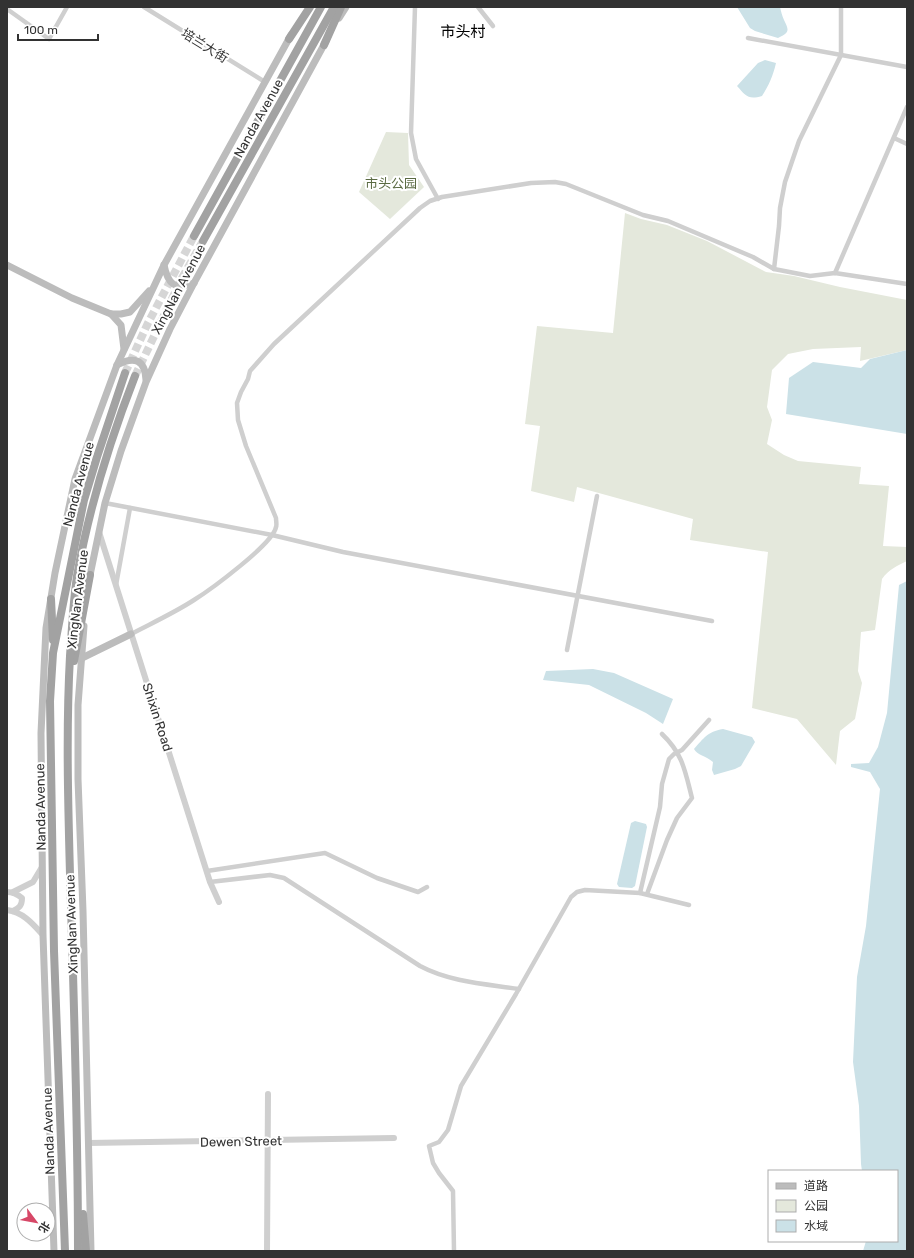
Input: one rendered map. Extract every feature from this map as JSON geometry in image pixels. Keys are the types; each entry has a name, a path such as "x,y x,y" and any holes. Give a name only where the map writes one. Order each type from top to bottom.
{"highway":[{"path":"289,39 310,7"},
{"name":"Nanda Avenue","path":"194,236 321,7"},
{"name":"Nanda Avenue","path":"203,241 334,7"},
{"path":"324,46 341,7"},
{"name":"Nanda Avenue","path":"64,1251 54,951 50,708 53,653 84,500 97,456 126,373"},
{"name":"Nanda Avenue","path":"78,1251 78,1163 67,774 71,631 77,578 95,497 122,410 135,376"},
{"path":"68,697 90,575"},
{"path":"51,599 53,653"},
{"path":"60,1251 61,1162"},
{"path":"78,1163 86,1251"}],"main road":[{"name":"XingNan Avenue","path":"54,1251 43,935 41,733 46,628 66,521 75,479 117,365 154,285 307,7"},
{"name":"XingNan Avenue","path":"91,1251 83,911 78,779 78,706 84,624 90,575 105,503 121,451 146,382 170,329 194,282 346,7"},
{"path":"7,265 72,298 111,314 130,312 154,285"},
{"path":"164,265 166,277 172,284 184,287 194,282"},
{"path":"111,314 120,324 124,349"},
{"path":"117,365 126,360 135,360 142,364 145,371 146,382"},
{"path":"82,658 131,634"}],"street":[{"path":"7,9 49,39 67,7"},
{"name":"培兰大街","path":"144,7 265,82"},
{"path":"415,7 411,133 416,159 438,199"},
{"path":"478,7 493,26"},
{"path":"774,269 780,208 785,182 799,141 841,55 841,7"},
{"path":"748,38 907,67"},
{"path":"835,273 907,107"},
{"path":"894,138 907,144"},
{"path":"131,634 193,601 262,547 272,535 276,528 276,518 246,446 238,420 237,404 250,371 274,344 420,208 430,201 531,183 555,182 566,184 643,215 668,221 753,257 774,269 810,276 835,273 907,284"},
{"path":"567,650 576,596 597,496"},
{"path":"105,503 272,535 343,552 712,621"},
{"path":"116,587 130,508"},
{"name":"Shixin Road","path":"99,532 206,871 219,902"},
{"path":"640,893 660,808 662,784 668,760 677,752 682,750 709,720"},
{"path":"647,894 667,840 677,818 692,798 684,764 669,741 662,734"},
{"path":"206,871 325,853 377,878 418,892 428,887"},
{"path":"10,892 33,882 42,867"},
{"path":"210,882 270,876 284,878 433,973 455,979 519,989"},
{"path":"454,1251 453,1191 433,1163 429,1146 439,1142 448,1130 461,1086 519,989 571,897 577,892 585,890 640,893 689,905"},
{"path":"10,892 19,895 22,898 22,904 19,908 10,911"},
{"path":"10,911 22,915 43,935"},
{"path":"267,1251 268,1094"},
{"name":"Dewen Street","path":"88,1143 394,1138"}],"green space":[{"name":"市头公园","path":"386,132 408,133 409,165 424,187 390,219 359,192"},
{"path":"625,213 641,219 667,225 707,241 766,272 794,276 840,287 907,300 907,350 860,361 861,347 813,349 788,354 772,370 767,407 772,420 767,444 784,455 798,461 861,467 859,484 889,486 883,546 907,547 907,561 890,570 882,579 875,630 861,632 858,671 862,683 855,719 840,731 836,765 797,719 752,708 768,552 690,540 693,519 577,487 574,502 531,491 540,426 525,424 537,326 613,333"}],"water":[{"path":"737,7 780,7 787,26 786,33 778,38 755,31 750,28"},
{"path":"765,60 776,63 774,72 762,96 753,98 750,97 737,86 758,63"},
{"path":"907,350 907,434 786,414 789,378 813,362 861,368 870,359"},
{"path":"907,581 907,1251 863,1251 866,1242 898,1242 898,1170 862,1170 861,1164 859,1106 853,1062 857,977 866,926 880,789 870,772 851,767 851,764 869,763 878,747 887,713 899,585"},
{"path":"593,669 614,673 673,699 663,724 646,713 589,685 543,680 546,671"},
{"path":"723,729 752,737 755,742 741,766 714,775 712,770 713,762 697,753 694,749 709,734"},
{"path":"635,821 646,824 647,827 635,886 632,888 619,887 617,884 631,823"}],"tunnel":[{"path":"125,373 148,323 194,236"},
{"path":"135,376 182,278 203,241"}],"district":[{"name":"市头村","path":"463,32"}]}
